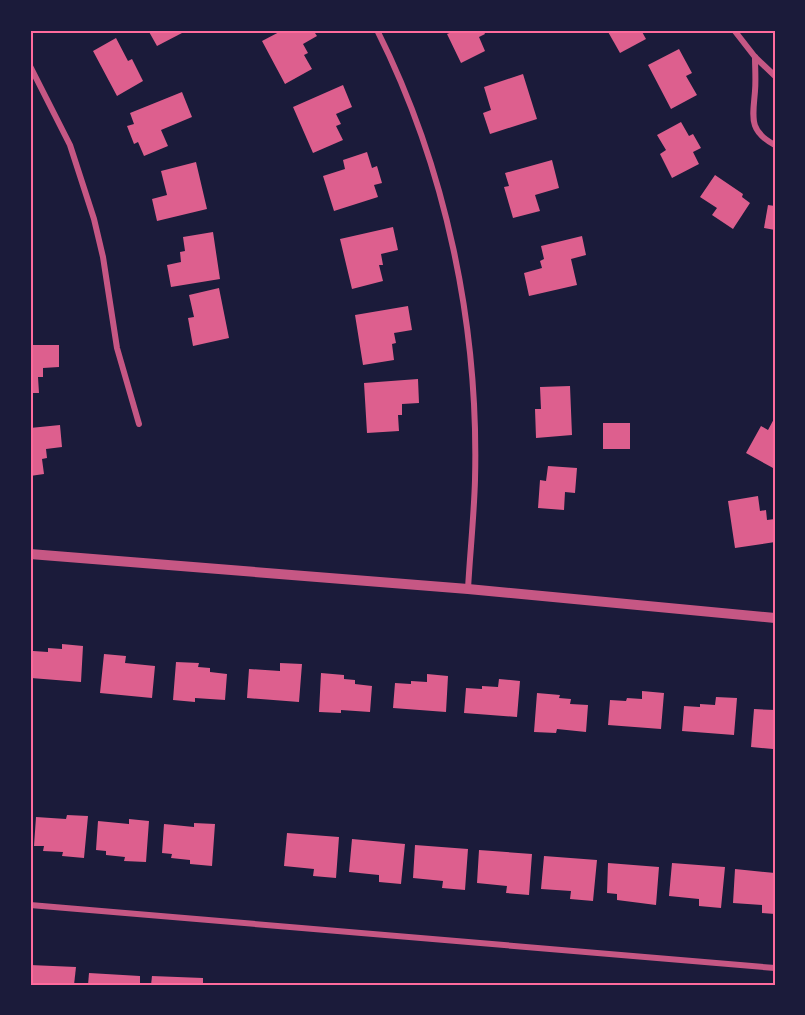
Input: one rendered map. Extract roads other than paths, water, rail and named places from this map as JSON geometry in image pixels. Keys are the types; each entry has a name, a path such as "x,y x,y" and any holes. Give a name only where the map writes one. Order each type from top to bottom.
{"street":[{"path":"377,30 403,90 438,188 450,231 465,309 473,396 475,480 468,589"},
{"path":"734,30 755,57 775,76"},
{"path":"755,57 754,127 775,145"},
{"path":"30,66 70,145 94,219 103,257 117,348 139,424"},
{"path":"30,554 468,589 775,618"},
{"path":"30,905 775,968"}]}
